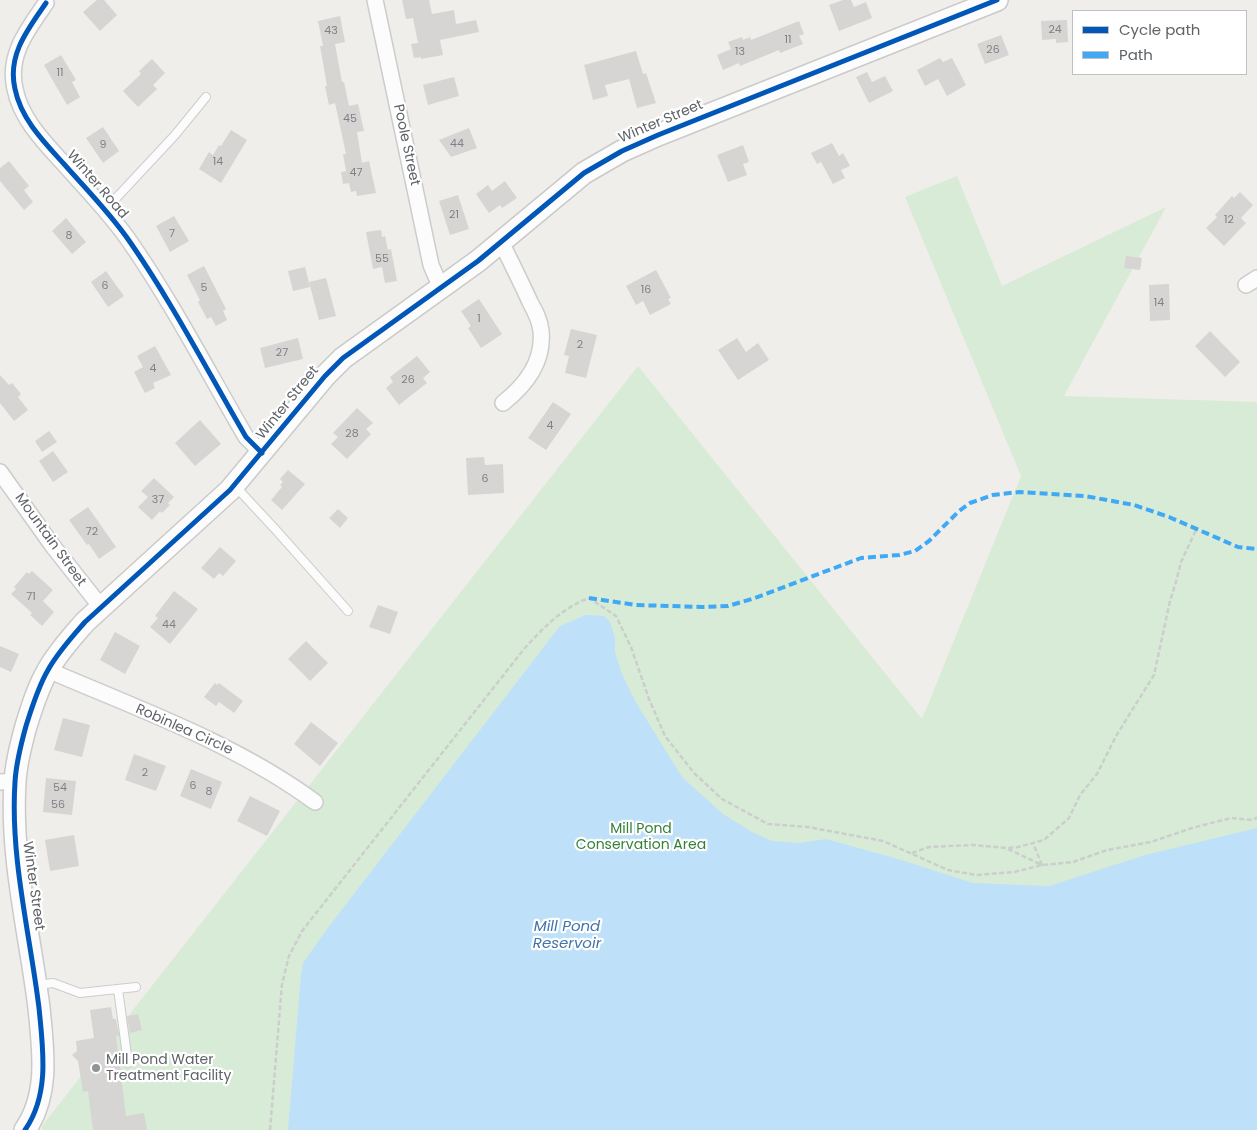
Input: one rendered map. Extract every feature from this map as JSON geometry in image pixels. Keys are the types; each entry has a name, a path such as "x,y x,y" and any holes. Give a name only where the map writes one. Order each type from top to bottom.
{"street":[{"name":"Poole Street","path":"376,0 431,265 441,288"},
{"name":"Winter Street","path":"27,1126 42,1087 44,1066 36,985 8,782 39,689 48,670 66,644 85,622 234,486 334,366 502,242 584,173 622,151 766,91 997,0"},
{"name":"Winter Road","path":"46,3 25,33 14,62 16,95 24,114 34,129 130,242 149,271 246,437 262,453"},
{"path":"502,242 537,316 541,330 537,360 532,373 515,394 503,403"},
{"name":"Mountain Street","path":"0,472 57,552 101,608"},
{"name":"Robinlea Circle","path":"48,670 218,744 281,778 315,802"}],"lane":[{"path":"104,210 175,135 206,97"},
{"path":"234,486 348,611"},
{"path":"36,985 53,983 80,993 136,987"},
{"path":"118,989 128,1063"}],"path":[{"path":"911,853 929,847 972,844 1007,848 1033,843 1044,840 1069,818 1080,795 1097,774 1116,736 1154,675 1180,562 1196,530"},
{"path":"270,1130 282,984 285,966 297,938 524,650 546,625 571,605 589,598 616,616 631,647 648,699 665,736 694,774 722,799 768,824 808,827 883,841 948,870 976,875 1014,872 1042,865 1073,862 1107,850 1151,842 1192,828 1231,818 1252,820 1257,818"},
{"path":"1033,843 1042,865"},
{"path":"1007,848 1042,865"}],"green space":[{"name":"Mill Pond Conservation Area","path":"957,176 1002,286 1166,207 1064,396 1257,402 1257,1130 42,1130 42,1126 638,366 922,719 1021,476 905,197"}],"water":[{"name":"Mill Pond Reservoir","path":"586,615 604,616 610,622 615,638 615,652 622,674 635,701 682,777 723,814 752,832 772,841 800,843 826,839 973,883 1049,886 1145,855 1257,828 1257,1130 288,1130 303,963 327,929 560,626"}],"building":[{"path":"97,0 104,0 117,15 100,31 83,12"},
{"path":"402,0 429,0 432,14 454,10 456,24 476,20 479,32 440,40 443,55 421,59 421,57 414,58 411,44 418,43 413,18 406,19"},
{"path":"843,0 851,0 854,7 866,2 872,18 839,31 829,5"},
{"path":"340,16 345,42 335,44 342,82 344,82 349,106 358,104 364,131 357,132 362,163 369,161 376,193 357,196 356,191 351,192 349,183 343,184 341,172 346,171 343,154 346,154 335,103 329,105 320,46 323,46 318,21"},
{"path":"1067,20 1068,42 1056,43 1056,39 1042,40 1041,21"},
{"path":"799,21 804,34 799,36 803,44 780,53 779,50 740,66 739,63 723,70 717,55 731,49 728,42 742,37 743,40 750,37 751,40"},
{"path":"1001,35 1009,55 985,64 977,44"},
{"path":"636,51 643,74 646,73 656,103 637,108 629,79 605,85 608,96 593,100 584,65"},
{"path":"61,55 76,80 72,82 80,97 67,105 44,65"},
{"path":"940,58 943,62 952,58 966,85 947,96 938,79 925,86 917,70"},
{"path":"152,59 165,73 153,85 157,89 138,107 123,91 141,74 139,71"},
{"path":"867,72 872,82 885,76 893,91 869,103 856,77"},
{"path":"454,77 459,96 428,105 423,85"},
{"path":"103,127 119,151 103,163 86,138"},
{"path":"469,128 477,148 451,157 439,140"},
{"path":"231,130 247,140 221,183 199,169 209,152 213,155"},
{"path":"832,143 839,156 843,153 850,166 841,170 845,178 833,184 821,162 817,164 811,153"},
{"path":"743,145 749,162 743,164 747,175 728,182 717,155"},
{"path":"9,161 29,186 24,190 33,202 24,210 0,181 0,168"},
{"path":"505,181 517,198 502,208 500,205 489,213 476,194 488,185 492,191"},
{"path":"1240,192 1253,205 1241,218 1246,223 1224,246 1206,228 1217,217 1215,215 1232,196 1234,198"},
{"path":"458,195 469,229 450,235 439,201"},
{"path":"174,216 189,241 170,252 156,226"},
{"path":"66,218 86,242 72,254 52,231"},
{"path":"381,230 382,237 385,236 388,250 391,249 397,281 385,283 382,267 373,269 366,232"},
{"path":"1126,256 1142,258 1140,270 1124,268"},
{"path":"204,266 226,309 223,311 227,320 216,326 211,317 207,319 187,275"},
{"path":"305,267 310,287 293,291 288,271"},
{"path":"656,270 671,298 668,299 671,304 650,315 643,301 636,305 626,286"},
{"path":"106,271 124,296 108,307 91,282"},
{"path":"326,278 336,316 319,320 309,282"},
{"path":"1169,284 1170,320 1150,321 1149,285"},
{"path":"479,299 502,334 481,348 468,328 471,326 461,311"},
{"path":"571,329 597,335 586,378 565,373 569,356 564,355"},
{"path":"1210,331 1240,362 1225,377 1195,346"},
{"path":"298,338 303,359 265,368 260,348"},
{"path":"737,338 746,352 758,343 769,360 738,380 718,350"},
{"path":"155,346 171,375 153,383 155,388 145,393 134,372 143,367 137,356"},
{"path":"417,356 430,372 423,378 427,383 399,405 386,388 393,382 390,377"},
{"path":"0,375 9,385 12,383 21,394 18,397 28,410 14,421 0,403"},
{"path":"553,402 571,414 546,450 528,438"},
{"path":"357,408 373,423 366,429 371,434 347,459 331,444 338,437 333,433"},
{"path":"200,420 221,444 195,466 175,443"},
{"path":"49,431 57,442 42,452 35,441"},
{"path":"53,451 68,472 53,482 39,461"},
{"path":"484,457 485,465 503,464 504,493 468,495 466,458"},
{"path":"288,470 305,484 282,510 271,500 282,487 280,485 283,482 280,479"},
{"path":"154,478 174,497 168,503 170,505 162,513 160,511 152,520 138,507 148,497 141,491"},
{"path":"88,507 116,547 99,559 69,520"},
{"path":"338,509 348,518 340,528 329,518"},
{"path":"220,547 236,561 223,576 219,573 214,579 201,568"},
{"path":"32,571 53,590 43,601 54,612 42,626 30,615 32,613 11,594 16,589 14,587 27,572 29,574"},
{"path":"174,591 198,609 170,644 150,627 158,618 155,616"},
{"path":"378,605 398,612 390,634 369,627"},
{"path":"115,632 140,646 125,674 100,660"},
{"path":"306,641 328,663 310,681 288,659"},
{"path":"0,646 19,654 11,672 0,667"},
{"path":"215,683 217,685 219,683 243,701 234,713 219,702 216,706 204,697"},
{"path":"63,718 90,725 82,757 54,750"},
{"path":"311,722 338,743 320,766 294,744"},
{"path":"134,754 166,766 156,791 125,780"},
{"path":"191,769 222,782 211,809 180,796"},
{"path":"46,778 76,781 72,815 43,812"},
{"path":"250,796 280,811 267,836 237,821"},
{"path":"74,835 79,866 50,871 45,840"},
{"name":"Mill Pond Water Treatment Facility","path":"111,1007 113,1019 116,1019 119,1035 116,1036 126,1116 144,1113 147,1130 93,1130 88,1091 83,1092 78,1061 72,1055 77,1051 76,1041 94,1038 90,1010"},
{"path":"138,1014 142,1030 130,1033 127,1016"}],"marked path":[{"path":"589,598 636,605 728,606 755,598 861,558 899,555 915,551 929,541 959,511 970,503 993,495 1019,492 1085,496 1134,505 1169,517 1238,547 1257,549"}],"cycle path":[{"path":"25,1130 38,1102 43,1071 43,1055 39,1008 15,839 16,775 24,733 38,690 52,663 75,633 230,490 325,376 343,358 478,261 584,173 622,151 658,135 997,0"},
{"path":"46,3 26,33 14,65 15,89 22,110 41,139 107,212 130,242 176,314 246,437 262,453"}],"place":[{"name":"Mill Pond Water Treatment Facility","path":"96,1068"}]}
